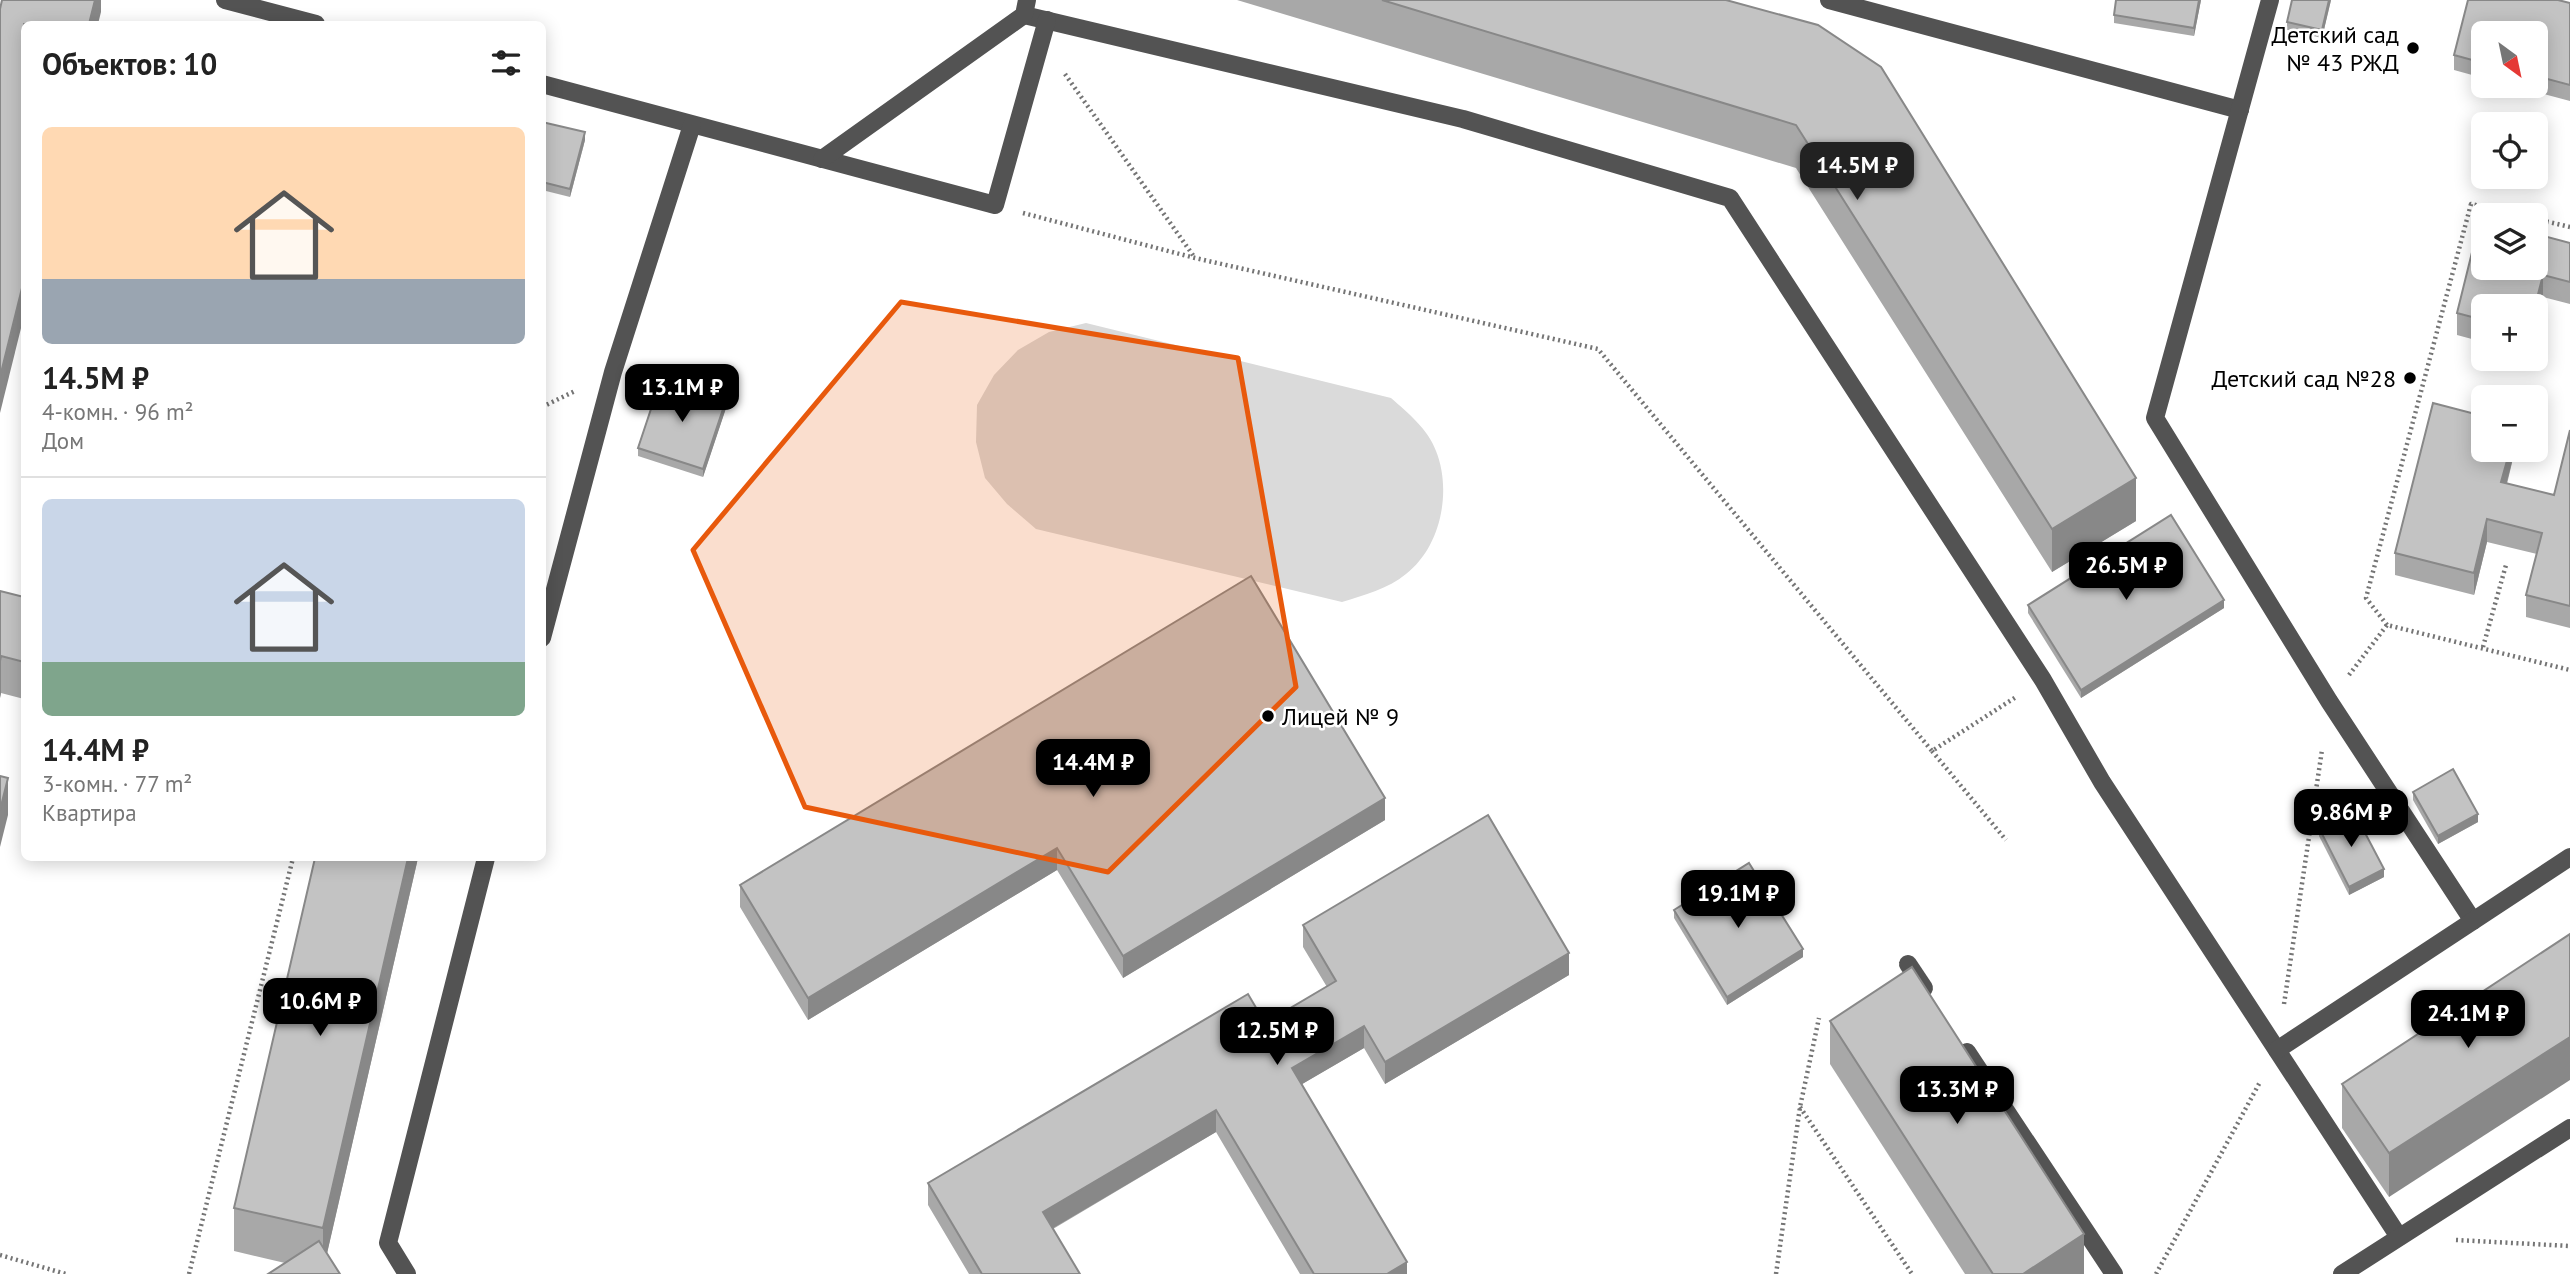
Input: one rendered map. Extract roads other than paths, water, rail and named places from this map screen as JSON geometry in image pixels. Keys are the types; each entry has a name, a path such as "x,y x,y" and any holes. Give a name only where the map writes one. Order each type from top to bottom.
{"lane":[{"path":"225,0 305,21"},
{"path":"1829,0 2240,110"},
{"path":"2270,0 2155,418 2329,701 2473,921"},
{"path":"821,159 1026,8 1048,20 1463,119 1730,198 2043,680 2102,782 2399,1237"},
{"path":"546,85 995,205 1048,20"},
{"path":"546,623 613,372 692,125"},
{"path":"2277,1050 2570,857"},
{"path":"407,1274 388,1243 485,861"},
{"path":"1908,964 1930,998"},
{"path":"1953,1033 2114,1274"},
{"path":"2342,1274 2570,1128"}],"place":[{"name":"Детский сад № 43 РЖД","path":"2413,48"},
{"name":"Детский сад №28","path":"2410,378"},
{"name":"Лицей № 9","path":"1268,716"}]}
